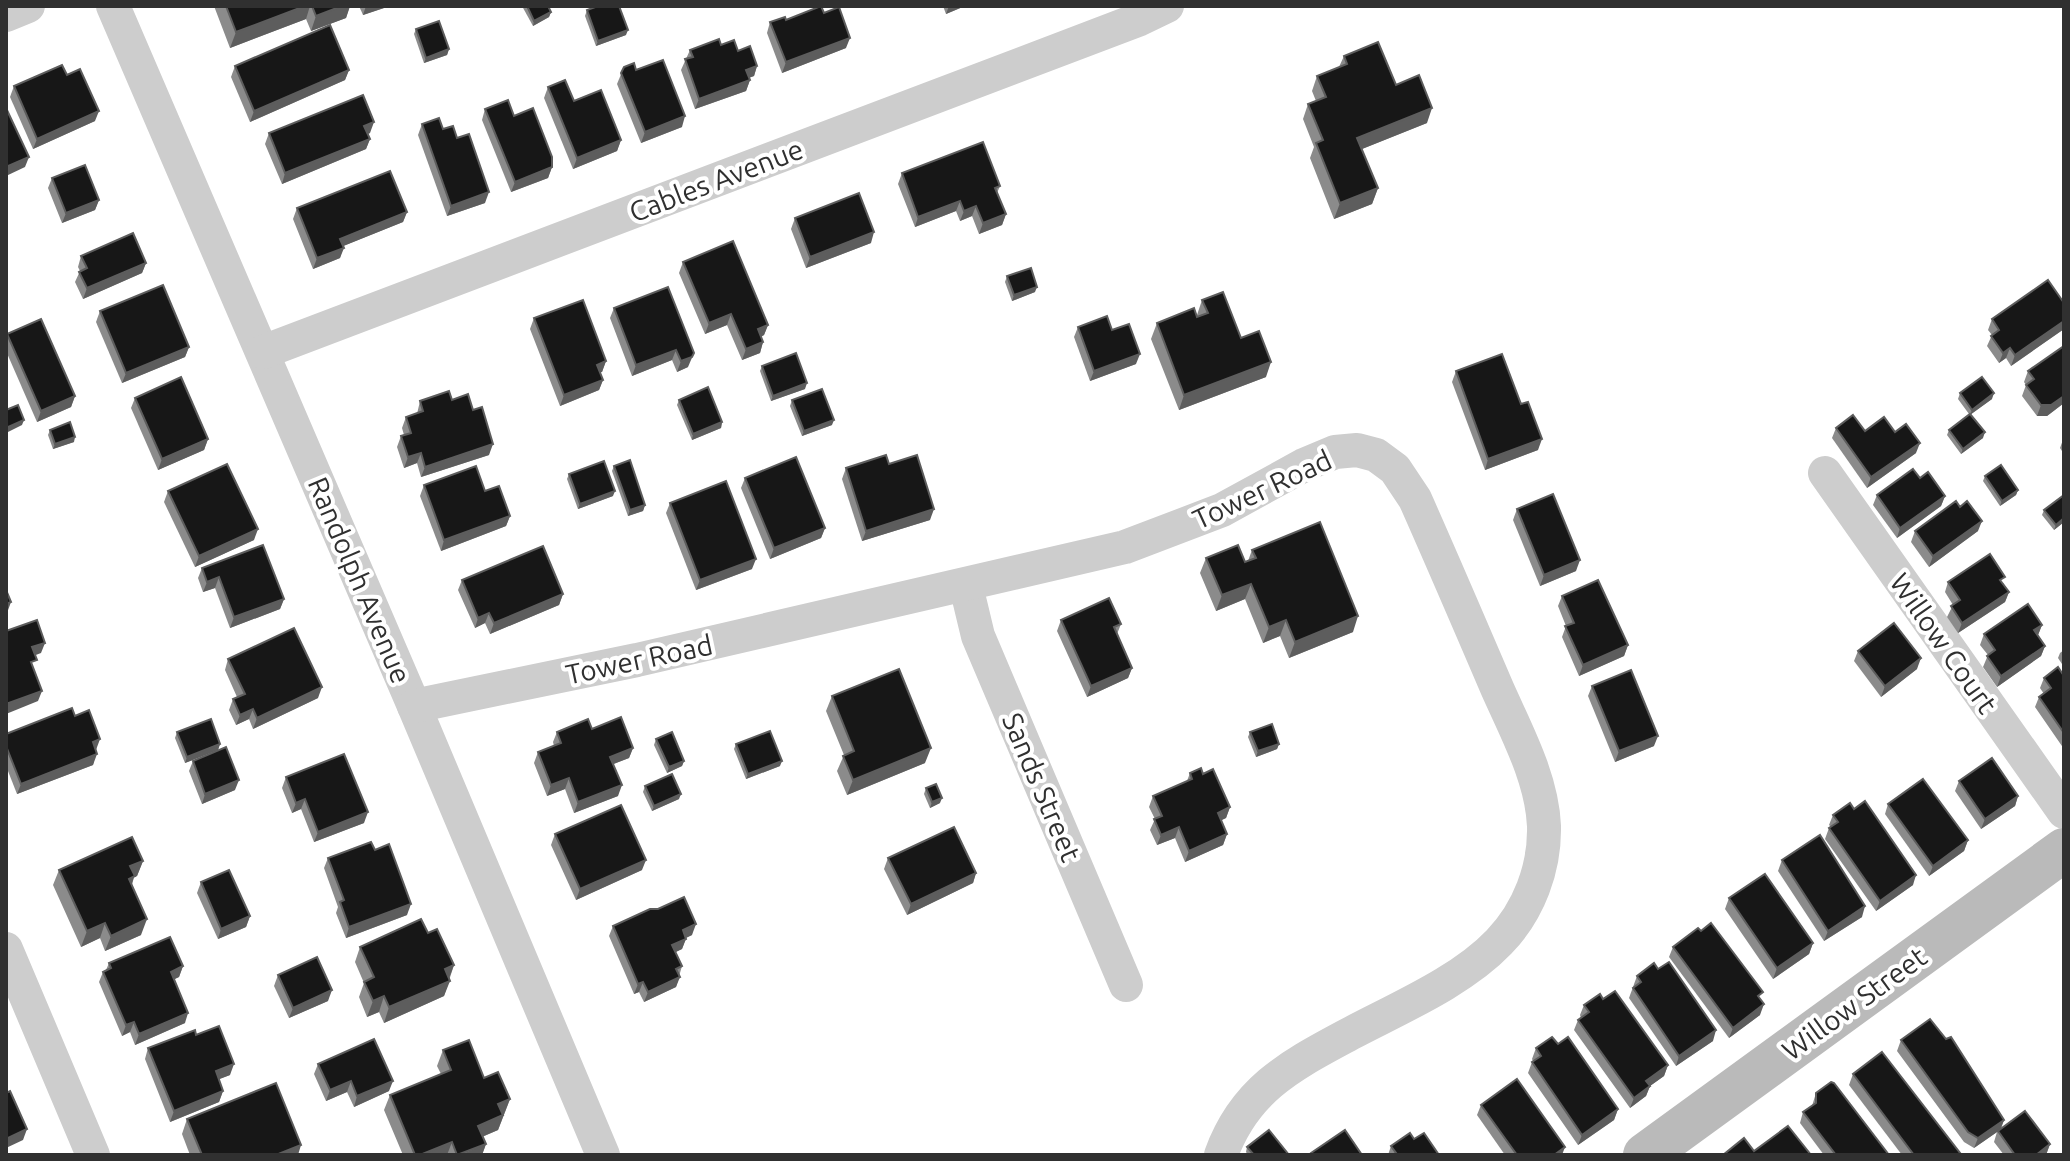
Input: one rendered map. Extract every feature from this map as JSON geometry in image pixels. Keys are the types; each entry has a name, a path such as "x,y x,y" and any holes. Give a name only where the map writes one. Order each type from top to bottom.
{"street":[{"path":"6,15 28,6"},
{"name":"Randolph Avenue","path":"113,6 603,1155"},
{"name":"Cables Avenue","path":"263,352 1167,6"},
{"name":"Tower Road","path":"414,706 637,660 966,586 1154,537 1222,510 1323,457 1347,450 1370,452 1395,469 1415,499 1537,785 1542,805 1544,844 1533,889 1523,911 1489,951 1469,966 1308,1056 1275,1078 1244,1109 1221,1155"},
{"name":"Willow Court","path":"1825,473 2064,812"},
{"name":"Sands Street","path":"966,586 978,636 1126,985"},
{"name":"Willow Street","path":"1645,1155 2064,850"},
{"path":"6,949 93,1155"}],"building":[{"path":"226,6 305,6 236,32"},
{"path":"312,6 342,6 316,16"},
{"path":"527,6 548,6 551,12 534,21"},
{"path":"598,6 619,6 628,30 598,41 587,10"},
{"path":"821,6 824,13 839,7 850,38 786,62 770,22 785,17 786,20"},
{"path":"439,21 449,49 426,58 416,29"},
{"path":"330,25 349,70 254,111 235,66"},
{"path":"719,39 721,45 734,40 738,51 750,46 757,66 746,70 750,80 699,99 685,59 693,57 690,50"},
{"path":"1378,42 1396,85 1419,75 1432,108 1357,138 1378,188 1340,203 1316,143 1323,140 1308,104 1326,97 1317,76 1347,64 1344,56"},
{"path":"663,60 685,116 645,132 621,73 624,67 634,63 636,70"},
{"path":"62,65 67,75 80,69 99,111 37,139 14,86"},
{"path":"565,80 574,101 601,90 621,140 577,158 548,87"},
{"path":"363,95 374,122 364,126 370,139 285,173 269,133"},
{"path":"508,100 514,116 533,108 552,157 552,167 515,182 485,109"},
{"path":"6,108 29,157 6,167"},
{"path":"439,118 443,129 453,126 457,138 469,134 489,192 451,206 422,124"},
{"path":"983,142 1000,186 995,188 1006,214 983,223 976,206 964,211 960,201 918,217 902,173"},
{"path":"85,165 99,200 66,213 52,178"},
{"path":"390,171 407,212 340,239 344,248 317,258 297,208"},
{"path":"859,193 874,232 810,257 795,218"},
{"path":"133,233 146,263 87,288 79,272 87,268 81,256"},
{"path":"733,241 768,325 758,329 763,342 746,349 731,314 709,323 683,262"},
{"path":"1031,268 1037,287 1014,295 1007,276"},
{"path":"2048,280 2064,303 2064,321 2015,355 2010,348 2003,353 1991,336 1999,330 1992,319"},
{"path":"163,285 189,347 126,373 100,311"},
{"path":"668,287 694,353 681,361 676,350 636,365 614,308"},
{"path":"1223,292 1241,338 1259,331 1271,362 1184,395 1157,323 1194,308 1197,317 1208,313 1202,300"},
{"path":"583,300 606,361 597,365 603,380 564,395 534,318"},
{"path":"1107,316 1112,330 1129,324 1140,354 1094,371 1078,327"},
{"path":"41,319 75,396 41,411 7,334"},
{"path":"2064,346 2064,396 2051,405 2041,405 2026,385 2034,379 2028,371"},
{"path":"796,353 807,383 773,396 762,366"},
{"path":"1502,354 1521,404 1528,402 1542,439 1488,459 1456,371"},
{"path":"181,377 208,439 162,459 135,398"},
{"path":"1982,377 1994,393 1972,410 1960,393"},
{"path":"708,387 722,422 693,434 679,400"},
{"path":"822,389 834,420 804,431 792,400"},
{"path":"449,391 452,400 468,394 473,410 482,407 493,444 425,467 421,453 408,457 401,436 411,433 406,417 423,411 420,401"},
{"path":"18,405 24,420 6,428 6,410"},
{"path":"1970,414 1985,432 1963,449 1949,430"},
{"path":"1853,415 1865,431 1884,417 1895,432 1906,424 1920,443 1871,477 1836,428"},
{"path":"70,422 75,437 55,444 50,430"},
{"path":"886,455 889,464 917,455 934,509 866,531 846,468"},
{"path":"796,457 825,528 774,548 745,478"},
{"path":"630,460 645,505 630,510 614,466"},
{"path":"604,461 615,491 580,504 569,474"},
{"path":"227,464 258,529 199,556 168,491"},
{"path":"2001,465 2018,490 2002,501 1985,476"},
{"path":"476,466 485,491 499,486 510,516 444,540 424,485"},
{"path":"1913,469 1920,478 1928,472 1945,496 1900,528 1877,495"},
{"path":"726,481 756,559 700,580 670,503"},
{"path":"1553,494 1580,560 1544,575 1517,509"},
{"path":"2064,495 2064,518 2056,525 2044,510"},
{"path":"1956,501 1960,507 1967,501 1982,521 1933,556 1915,531"},
{"path":"1320,522 1358,616 1295,642 1286,620 1269,627 1251,584 1222,595 1206,558 1238,545 1245,562 1256,558 1252,550"},
{"path":"263,545 284,599 234,617 219,577 207,582 202,568"},
{"path":"543,546 563,594 494,623 489,613 478,618 462,580"},
{"path":"1990,554 2005,577 2000,580 2009,592 1962,623 1951,606 1960,600 1948,582"},
{"path":"1598,580 1628,645 1583,665 1565,626 1574,623 1562,596"},
{"path":"1109,598 1121,624 1114,627 1132,668 1091,686 1061,620"},
{"path":"2028,604 2042,625 2034,630 2045,646 2001,676 1987,656 1995,650 1984,634"},
{"path":"37,620 45,643 32,647 37,660 31,662 42,691 6,704 6,631"},
{"path":"1894,623 1921,658 1885,686 1858,651"},
{"path":"294,628 322,687 257,718 253,709 240,715 233,699 245,694 228,659"},
{"path":"2058,667 2064,676 2064,733 2039,697 2051,688 2044,678"},
{"path":"899,669 931,748 853,780 843,756 854,751 832,696"},
{"path":"1631,670 1658,736 1619,751 1592,686"},
{"path":"72,708 75,716 89,710 100,739 93,742 97,754 21,784 6,746 6,734"},
{"path":"621,717 633,748 610,757 622,785 578,802 569,778 551,785 538,752 561,743 557,732 588,719 592,729"},
{"path":"211,719 220,744 187,757 177,732"},
{"path":"1272,724 1279,744 1258,751 1250,732"},
{"path":"770,731 782,761 748,774 736,744"},
{"path":"672,732 684,761 669,767 656,739"},
{"path":"226,747 239,780 205,794 193,761"},
{"path":"344,754 368,812 318,832 305,799 296,803 286,777"},
{"path":"1992,758 2018,796 1985,819 1959,781"},
{"path":"1201,768 1203,774 1213,769 1230,807 1218,813 1227,834 1189,851 1179,827 1161,835 1154,819 1162,816 1153,796 1192,779 1190,773"},
{"path":"672,774 681,794 654,806 645,786"},
{"path":"1923,779 1968,840 1933,866 1888,804"},
{"path":"936,784 942,798 932,802 926,788"},
{"path":"1865,801 1916,875 1880,901 1829,828 1838,822 1833,815 1850,803 1854,809"},
{"path":"621,805 646,860 580,889 555,834"},
{"path":"954,827 976,873 911,904 888,858"},
{"path":"1820,835 1865,906 1828,931 1782,860"},
{"path":"132,837 143,861 130,866 135,876 129,879 147,919 111,936 105,923 87,931 59,870"},
{"path":"371,842 375,850 389,844 411,904 349,927 340,902 344,900 328,858"},
{"path":"229,870 250,916 221,929 201,882"},
{"path":"1765,874 1813,943 1777,968 1729,898"},
{"path":"684,897 696,924 683,930 686,939 672,945 682,966 676,969 680,977 648,992 643,982 638,984 613,926"},
{"path":"421,919 428,933 437,929 454,965 445,969 450,981 389,1007 384,996 373,1001 364,982 374,977 360,947"},
{"path":"1711,923 1763,992 1758,996 1764,1004 1733,1028 1673,947 1698,928 1701,931"},
{"path":"170,937 183,966 171,972 188,1013 139,1034 134,1022 126,1025 103,972 111,968 109,963"},
{"path":"317,957 332,990 293,1008 278,975"},
{"path":"1669,962 1716,1030 1679,1056 1633,988 1641,982 1637,976 1654,963 1658,969"},
{"path":"1615,991 1668,1065 1646,1081 1650,1086 1634,1098 1578,1020 1589,1012 1584,1005 1600,994 1603,999"},
{"path":"1930,1019 1946,1039 1951,1037 2004,1120 1978,1138 1968,1132 1901,1040"},
{"path":"219,1026 234,1064 216,1071 223,1091 174,1111 148,1048 195,1030 196,1035"},
{"path":"1552,1037 1558,1044 1568,1037 1618,1109 1582,1135 1532,1062 1541,1056 1536,1048"},
{"path":"374,1039 393,1081 357,1096 351,1081 330,1090 318,1064"},
{"path":"469,1040 484,1078 498,1072 510,1099 498,1104 503,1115 478,1126 486,1144 457,1155 452,1142 415,1155 390,1095 451,1070 443,1050"},
{"path":"1882,1052 1960,1153 1958,1155 1914,1155 1853,1074"},
{"path":"1517,1079 1565,1147 1554,1155 1517,1155 1481,1105"},
{"path":"1831,1082 1889,1155 1836,1155 1803,1112 1816,1103 1816,1093"},
{"path":"276,1083 301,1145 276,1155 202,1155 187,1119"},
{"path":"10,1091 27,1129 6,1139 6,1093"},
{"path":"2025,1111 2050,1144 2036,1155 2015,1155 1998,1131"},
{"path":"1788,1126 1811,1155 1723,1155 1744,1138 1754,1151"},
{"path":"1269,1130 1289,1155 1254,1155 1247,1147"},
{"path":"1345,1130 1362,1155 1312,1155 1311,1153"},
{"path":"1410,1133 1414,1139 1424,1133 1439,1155 1392,1155 1396,1153 1391,1146"}]}
